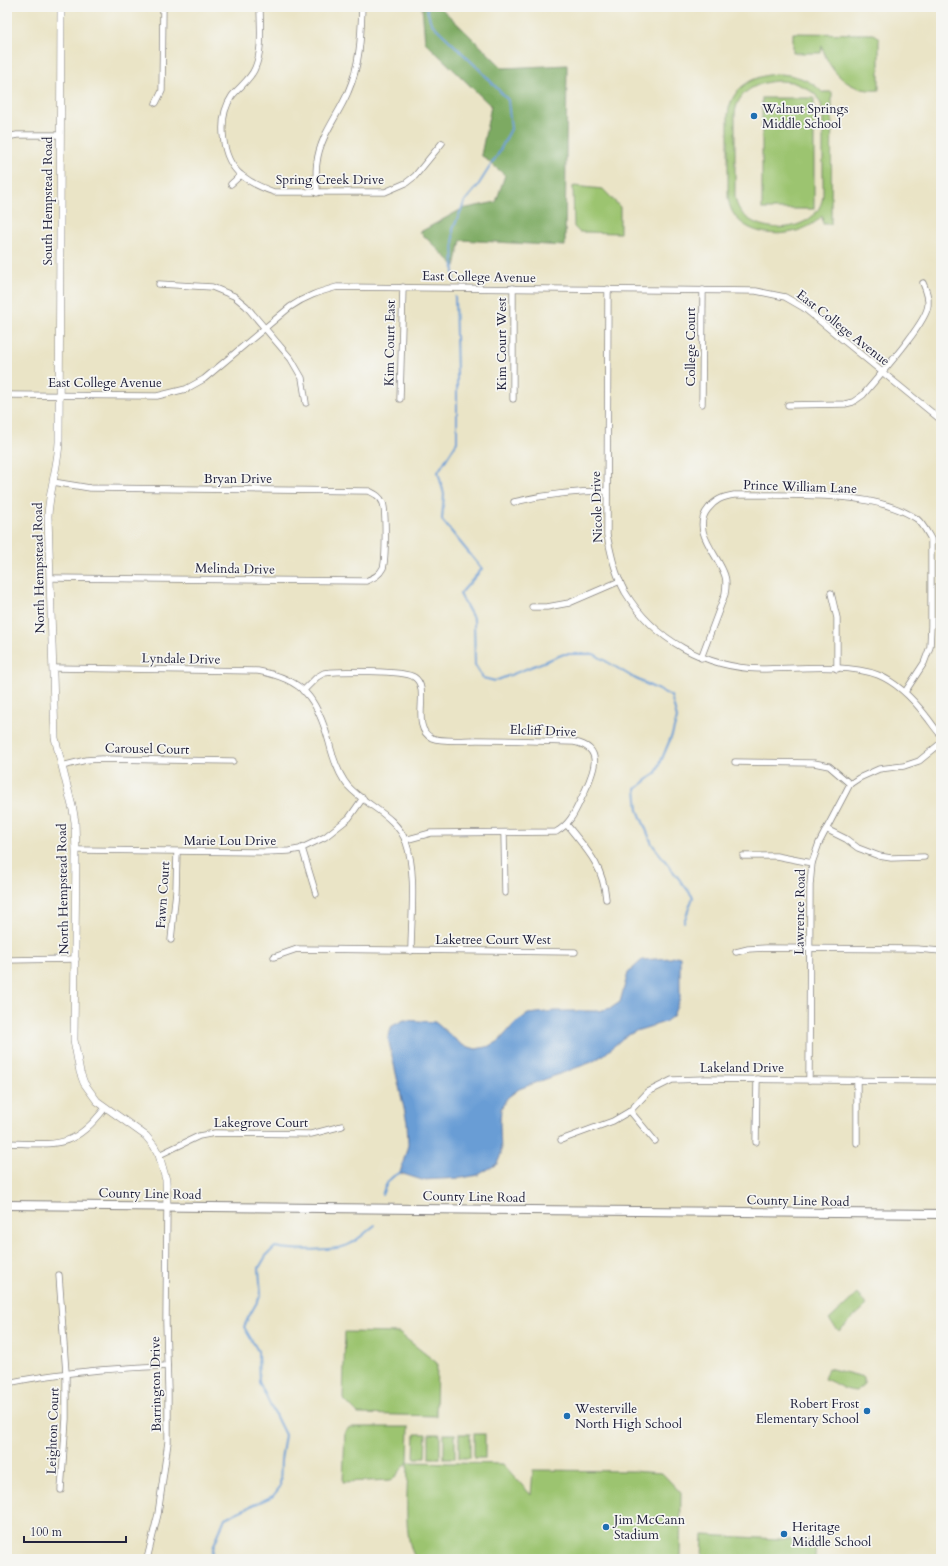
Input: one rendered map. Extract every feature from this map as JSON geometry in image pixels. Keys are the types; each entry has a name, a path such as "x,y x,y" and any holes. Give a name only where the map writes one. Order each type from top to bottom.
{"main road":[{"name":"County Line Road","path":"7,1205 941,1214"}],"street":[{"name":"South Hempstead Road","path":"59,395 61,7"},
{"path":"156,103 162,91 163,7"},
{"name":"Spring Creek Drive","path":"260,7 259,56 255,69 232,96 224,112 223,120 224,144 234,166 241,175 259,187 274,192 385,192 395,189 416,176 442,142"},
{"path":"317,193 317,162 323,140 345,98 355,71 360,50 362,7"},
{"path":"7,137 17,135 60,135"},
{"path":"231,184 241,175"},
{"path":"159,284 212,287 234,296 246,306 290,359 302,378 306,402"},
{"path":"788,405 836,405 853,402 863,395 918,327 928,306 927,292 923,284"},
{"name":"East College Avenue","path":"7,395 156,396 186,389 204,379 304,298 337,287 756,291 785,297 804,308 941,420"},
{"name":"Kim Court East","path":"400,399 403,287"},
{"name":"Kim Court West","path":"513,288 513,399"},
{"name":"Nicole Drive","path":"608,289 607,535 610,552 620,581 632,602 645,619 660,633 692,654 701,658 742,668 856,670 889,680 905,692 941,735"},
{"name":"College Court","path":"702,404 703,290"},
{"name":"North Hempstead Road","path":"59,395 59,442 48,516 55,738 73,810 76,850 74,1040 76,1055 84,1083 92,1096 105,1108 146,1136 159,1155 166,1180 167,1206"},
{"name":"Bryan Drive","path":"53,482 90,488 369,491 378,495 383,502 385,510 385,537"},
{"path":"514,502 573,491 606,491"},
{"name":"Prince William Lane","path":"701,658 726,594 727,585 725,576 705,539 702,527 704,514 714,501 724,496 734,495 846,497 897,509 918,520 930,539 930,647 924,663 905,692"},
{"name":"Melinda Drive","path":"50,578 366,581 378,576 383,568 385,537"},
{"path":"532,607 547,607 568,603 620,581"},
{"path":"831,593 838,618 837,669"},
{"name":"Lyndale Drive","path":"53,668 258,671 272,674 294,683 311,698 320,714 332,756 341,776 349,787 395,823 405,840 410,856 412,875 410,951"},
{"name":"Elcliff Drive","path":"303,691 313,680 324,673 396,672 414,676 420,683 421,723 424,731 431,737 440,739 582,743 589,748 593,755 595,764 593,774 574,814 567,825"},
{"path":"735,762 814,763 829,766 850,784 879,769 904,766 918,761 941,743"},
{"name":"Carousel Court","path":"62,766 86,760 101,759 233,761"},
{"name":"Lawrence Road","path":"809,1080 810,885 812,863 819,843 850,784"},
{"name":"Marie Lou Drive","path":"76,850 177,852 289,851 302,848 325,837 349,818 363,798"},
{"path":"405,840 431,833 556,832 567,825 598,864 605,885 606,899"},
{"path":"826,829 846,839 858,848 879,856 891,858 924,857"},
{"path":"504,833 505,893"},
{"path":"302,848 316,894"},
{"name":"Fawn Court","path":"171,940 176,891 177,852"},
{"path":"743,856 776,856 812,863"},
{"path":"736,952 755,948 917,949 941,951"},
{"name":"Laketree Court West","path":"274,957 298,949 575,952"},
{"path":"7,960 76,959"},
{"path":"756,1079 756,1142"},
{"name":"Lakeland Drive","path":"561,1140 613,1121 630,1111 648,1092 672,1080 756,1079 941,1081"},
{"path":"857,1080 857,1143"},
{"path":"7,1143 62,1142 74,1138 86,1130 105,1108"},
{"path":"630,1111 656,1141"},
{"name":"Lakegrove Court","path":"159,1155 198,1136 215,1133 311,1134 342,1126"},
{"name":"Barrington Drive","path":"147,1559 158,1514 166,1458 168,1422 166,1323 167,1206"},
{"name":"Leighton Court","path":"59,1275 66,1373 66,1418 61,1490"},
{"path":"7,1383 66,1373 167,1366"}],"green space":[{"path":"422,7 440,7 503,68 567,65 565,246 461,240 455,266 420,232 462,209 496,202 505,175 481,155 491,106 425,42"},
{"path":"793,33 874,34 879,39 879,90 859,88 851,85 843,79 830,65 822,46 821,53 793,53"},
{"path":"782,74 795,76 813,84 823,93 832,92 831,224 823,224 822,216 811,225 798,231 768,233 753,229 741,222 732,212 728,197 728,114 730,105 733,97 744,85 759,77","holes":["779,81 792,82 815,94 821,104 823,114 823,194 819,208 809,219 795,225 780,228 764,226 750,220 740,210 735,196 735,114 740,99 750,89 764,83"]},
{"path":"762,98 814,98 814,209 762,209"},
{"path":"573,186 603,189 620,207 620,233 579,232 574,227"},
{"path":"857,1294 867,1305 839,1331 829,1320"},
{"path":"345,1332 399,1333 437,1363 436,1416 358,1414 343,1399"},
{"path":"828,1368 864,1377 864,1384 856,1391 843,1388 824,1379"},
{"path":"350,1427 409,1427 408,1462 392,1480 343,1482 345,1431"},
{"path":"415,1434 426,1434 425,1458 414,1458"},
{"path":"429,1434 440,1434 440,1458 429,1458"},
{"path":"444,1434 455,1434 455,1458 444,1458"},
{"path":"459,1434 470,1434 470,1458 459,1458"},
{"path":"474,1434 485,1434 485,1458 474,1458"},
{"path":"408,1462 503,1464 531,1495 533,1470 631,1471 662,1473 681,1493 680,1559 416,1559 409,1539 407,1526"},
{"path":"703,1535 816,1541 815,1559 702,1559"}],"water":[{"path":"676,956 680,957 680,998 673,1016 665,1022 636,1031 623,1038 605,1054 592,1062 519,1089 507,1098 501,1109 501,1154 497,1164 478,1175 462,1178 422,1180 400,1173 408,1145 407,1122 388,1038 392,1026 404,1020 435,1022 462,1045 476,1049 490,1046 499,1041 515,1023 528,1014 555,1011 598,1011 611,1008 620,1002 628,973 642,960 671,958"}],"waterway":[{"path":"426,7 431,23 481,71 508,100 511,129 498,154 477,187 465,201 453,229 454,280"},
{"path":"455,297 457,442 438,472 444,494 442,520 482,569 460,594 474,620 475,665 483,678 495,681 564,654 594,654 634,678 671,696 677,718 672,735 656,773 636,789 638,810 652,844 693,897 684,922"},
{"path":"382,1195 388,1181 400,1173"},
{"path":"211,1559 214,1545 225,1518 273,1496 280,1487 281,1460 285,1435 259,1382 258,1351 244,1327 261,1295 259,1268 266,1256 275,1247 313,1250 343,1247 353,1242 375,1225"}],"place":[{"name":"Walnut Springs Middle School","path":"754,116"},
{"name":"Robert Frost Elementary School","path":"867,1411"},
{"name":"Westerville North High School","path":"567,1416"},
{"name":"Jim McCann Stadium","path":"606,1527"},
{"name":"Heritage Middle School","path":"784,1534"}]}
